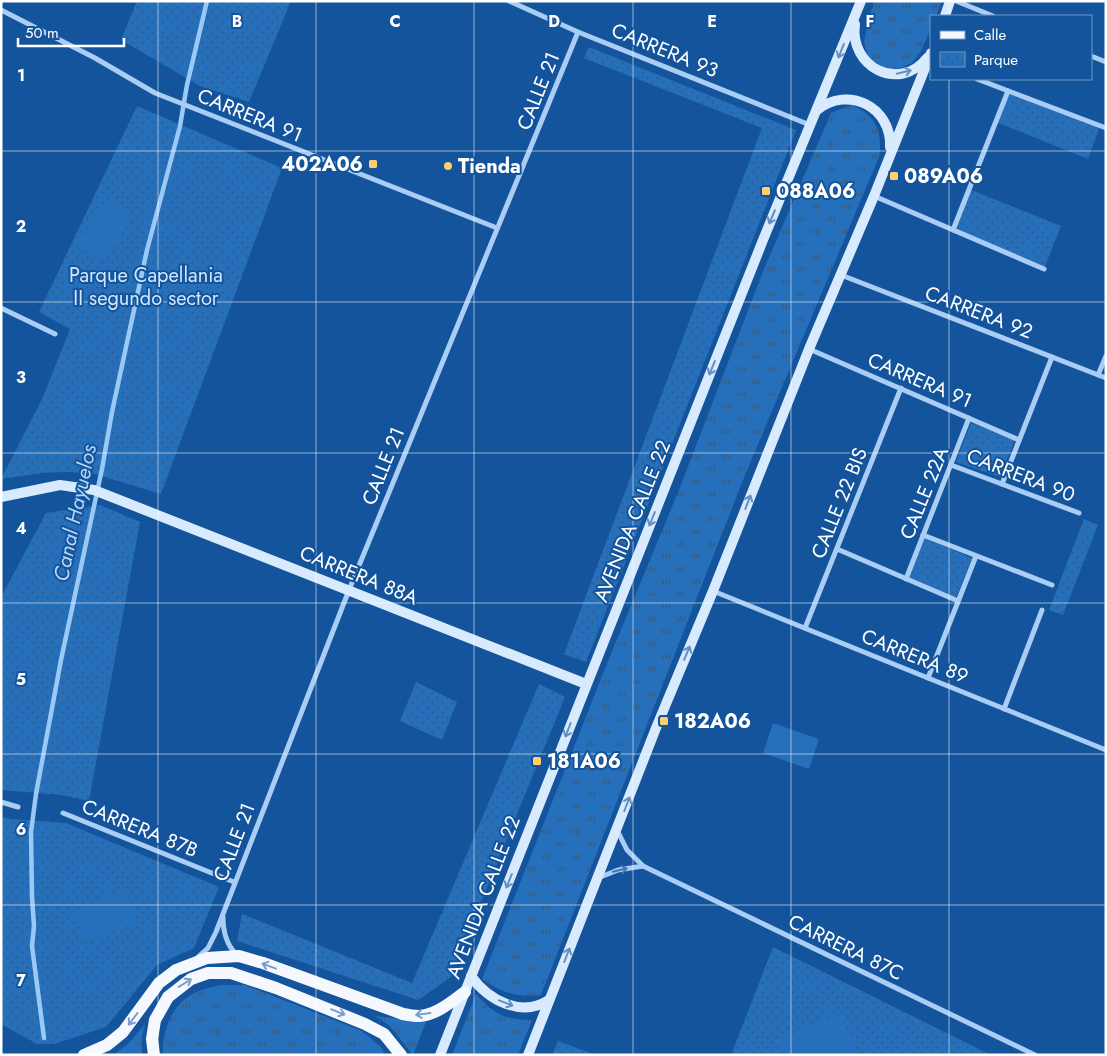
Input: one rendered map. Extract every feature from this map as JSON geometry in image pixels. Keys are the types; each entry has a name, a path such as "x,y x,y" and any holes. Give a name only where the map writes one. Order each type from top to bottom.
{"main road":[{"path":"945,15 950,1"},
{"path":"860,3 854,34 856,46 862,58 872,67 888,73 906,73 930,57"},
{"name":"AVENIDA CALLE 22","path":"440,1055 814,112 860,3"},
{"path":"528,1055 616,829 809,348 874,196 889,153 930,57"},
{"path":"814,112 824,104 840,99 858,101 870,106 880,115 887,127 890,140 889,153"},
{"name":"CARRERA 88A","path":"1,496 60,485 94,490 586,684"},
{"path":"84,1055 107,1045 123,1032 159,983 176,970 206,958 239,956 403,1014 420,1016 431,1013 443,1008 465,992"},
{"path":"154,1055 152,1039 155,1020 168,997 190,980 208,973 231,973 276,988 366,1024 384,1034 401,1055"},
{"path":"471,976 480,988 506,1004 530,1007 549,1000"}],"street":[{"name":"CARRERA 93","path":"509,1 578,32 810,125"},
{"path":"956,1 991,15"},
{"name":"CARRERA 91","path":"1,10 95,58 155,93 497,228"},
{"name":"CALLE 21","path":"191,963 208,948 348,590 578,32"},
{"path":"1092,56 1106,62"},
{"path":"980,80 1106,128"},
{"path":"953,230 1008,91"},
{"path":"874,196 1044,269"},
{"name":"CARRERA 92","path":"841,275 1106,378"},
{"path":"1,308 55,334"},
{"name":"CARRERA 91","path":"809,348 1020,440"},
{"path":"1098,375 1106,356"},
{"path":"1002,484 1052,357"},
{"name":"CALLE 22 BIS","path":"806,628 901,388"},
{"name":"CALLE 22A","path":"906,579 970,418"},
{"name":"CARRERA 90","path":"951,465 1080,513"},
{"path":"923,535 1052,585"},
{"path":"837,549 958,601"},
{"path":"928,678 976,556"},
{"name":"CARRERA 89","path":"713,591 1106,750"},
{"path":"1004,708 1042,610"},
{"path":"1,802 18,807"},
{"name":"CARRERA 87B","path":"63,814 234,882"},
{"name":"CARRERA 87C","path":"616,829 627,850 643,866 1035,1055"},
{"path":"598,878 618,870 643,866"},
{"path":"222,914 223,927 229,948 239,956"}],"green space":[{"path":"137,1 291,1 249,102 200,86 121,40"},
{"path":"875,1 942,1 936,15 930,15 930,30 921,51 912,63 897,70 884,68 868,57 864,42 869,16"},
{"path":"589,47 796,130 586,662 564,654 762,128 584,58"},
{"path":"1008,91 1100,126 1088,159 996,122"},
{"path":"851,105 860,109 876,125 880,140 879,157 745,475 541,995 525,996 503,991 482,979 608,661 679,490 762,274 831,113"},
{"name":"Parque Capellania II segundo sector","path":"137,106 282,168 161,494 95,474 42,473 1,479 42,399 70,329 39,312"},
{"path":"969,189 1061,226 1044,269 953,230"},
{"path":"109,199 133,217 101,263 76,246"},
{"path":"971,423 1015,440 1000,477 956,462"},
{"path":"100,505 140,522 89,801 62,795 1,790 1,597 46,513"},
{"path":"1084,519 1098,525 1063,615 1049,610"},
{"path":"925,538 972,558 956,598 909,577"},
{"path":"416,682 457,702 442,740 400,721"},
{"path":"539,684 565,697 450,978 418,1000 237,941 242,914 412,983"},
{"path":"773,723 819,739 809,769 763,753"},
{"path":"1,817 66,823 219,887 194,948 157,965 106,1027 54,1044 37,1044 1,1024"},
{"path":"124,890 138,921 86,943 73,912"},
{"path":"773,947 991,1055 731,1055"},
{"path":"221,985 245,985 362,1031 381,1047 385,1055 163,1055 165,1032 179,1004 198,991"},
{"path":"476,994 489,1007 507,1017 532,1020 518,1055 452,1055"},
{"path":"839,1013 857,1052 851,1055 785,1055 778,1040"},
{"path":"375,1016 426,1022 413,1055 390,1026"},
{"path":"145,1024 142,1036 142,1055 113,1055 128,1044"},
{"path":"558,1041 595,1055 552,1055"}],"waterway":[{"name":"Canal Hayuelos","path":"44,1038 32,946 34,926 31,832 36,794 61,660 102,469 112,412 147,250 180,126 187,85 207,1"}],"place":[{"name":"402A06","path":"373,164"},
{"name":"Tienda","path":"448,166"},
{"name":"089A06","path":"894,176"},
{"name":"088A06","path":"766,191"},
{"name":"182A06","path":"664,721"},
{"name":"181A06","path":"537,761"}]}
